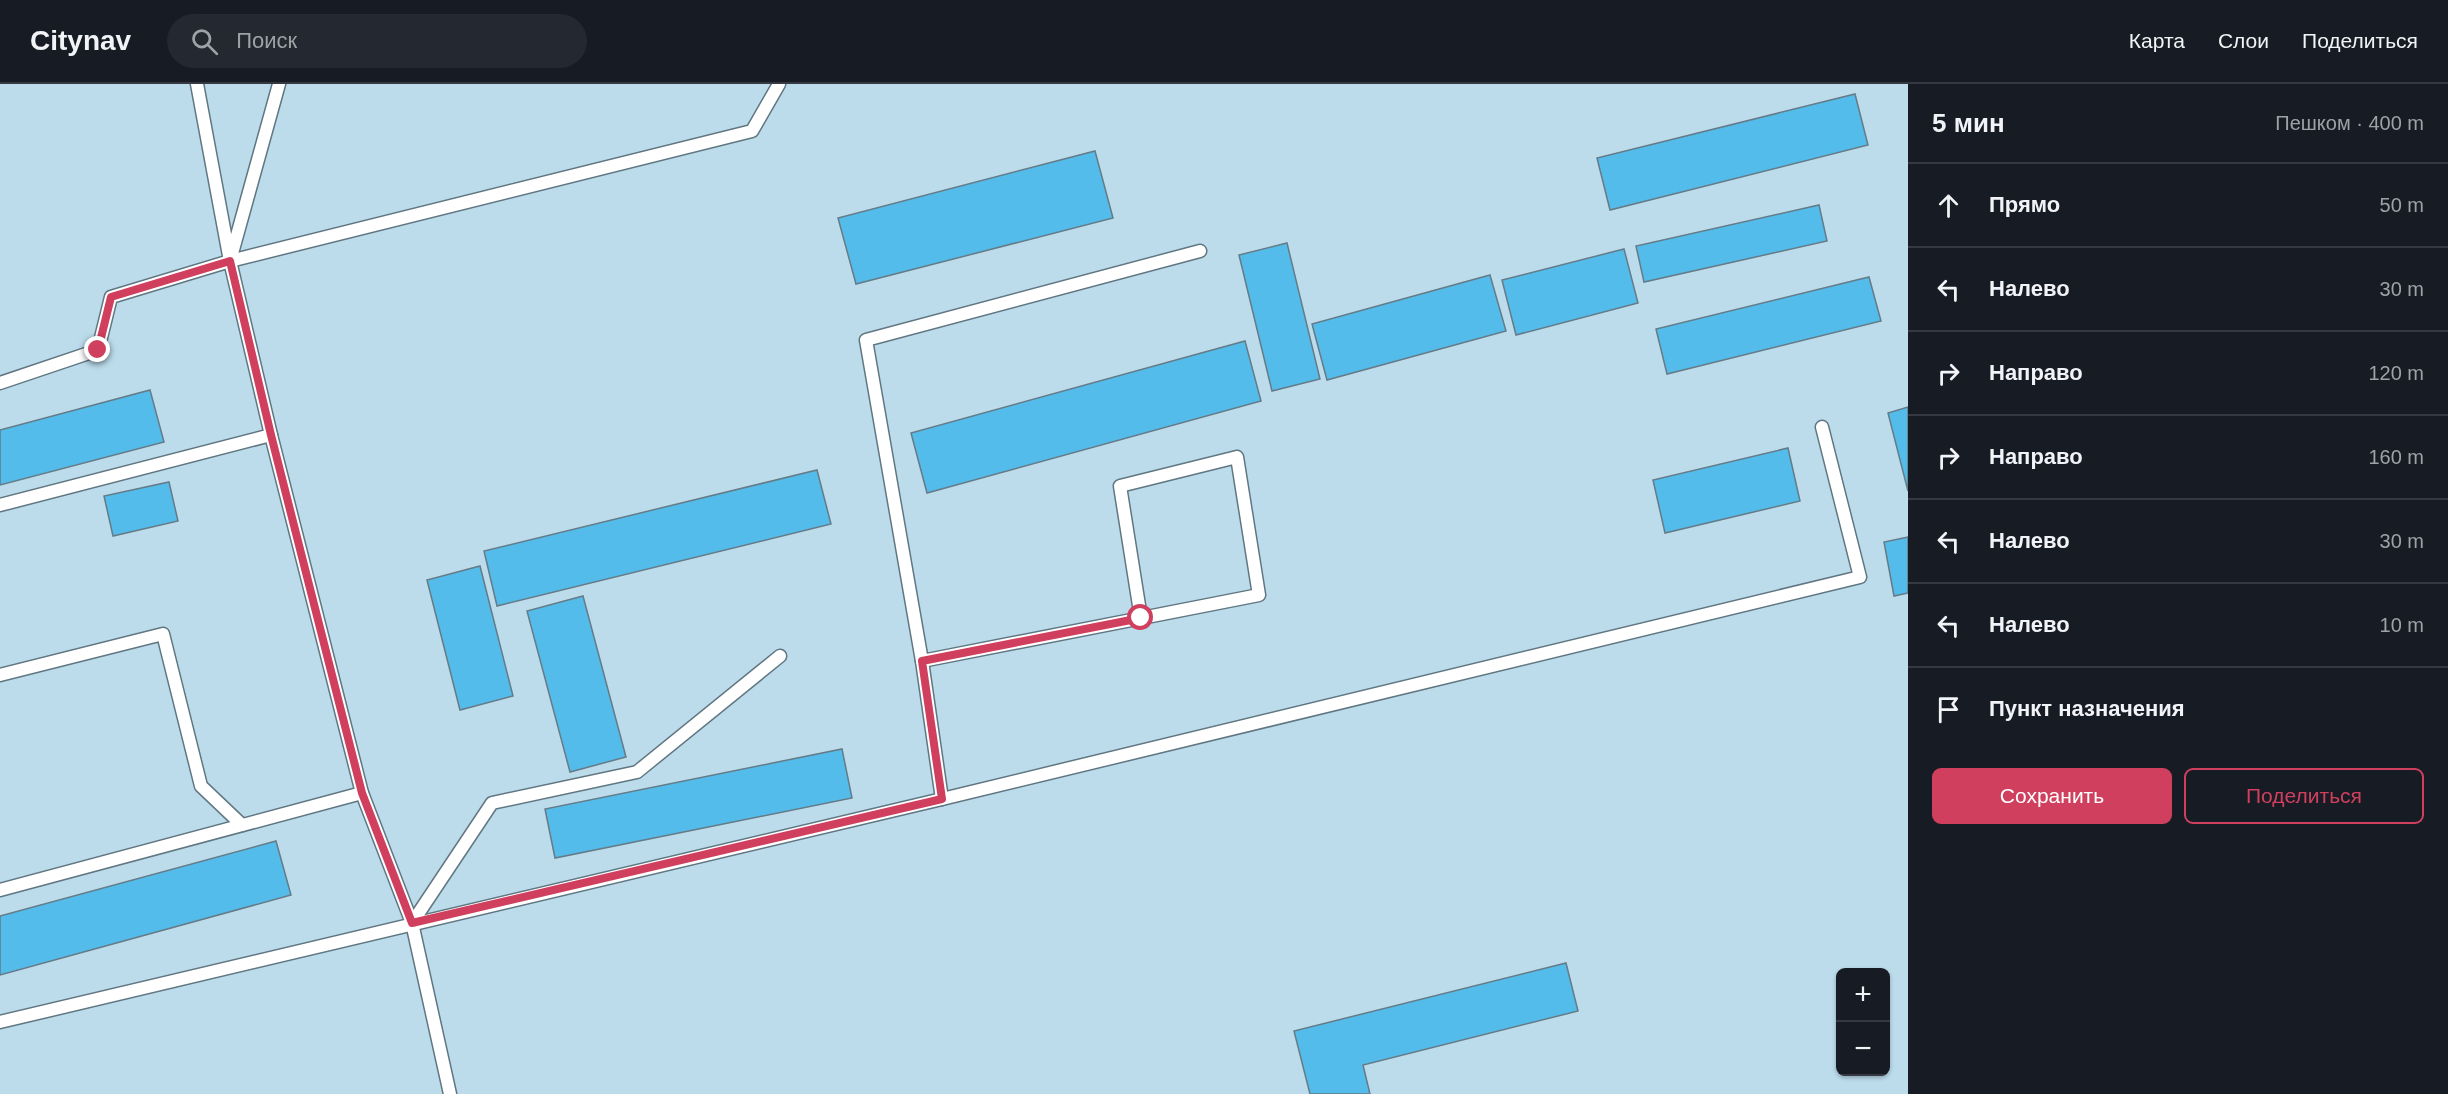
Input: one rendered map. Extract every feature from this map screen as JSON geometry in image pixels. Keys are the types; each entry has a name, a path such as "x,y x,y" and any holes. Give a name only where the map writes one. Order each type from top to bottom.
{"lane":[{"path":"197,84 230,261 271,435 362,793 412,923 450,1094"},
{"path":"230,261 279,84"},
{"path":"0,383 98,350 111,297 230,261 752,131 779,84"},
{"path":"942,799 922,661 866,340 1200,251"},
{"path":"0,1022 942,799 1860,577 1822,427"},
{"path":"0,505 271,435"},
{"path":"922,661 1259,595 1237,457 1120,486 1141,618"},
{"path":"0,675 163,634 201,786 242,825"},
{"path":"412,923 492,803 637,772 780,656"},
{"path":"0,890 362,793"}],"shaded area":[{"path":"0,84 1908,84 1908,1094 0,1094"}],"building":[{"path":"1855,94 1868,145 1610,210 1597,158"},
{"path":"1095,151 1113,218 856,284 838,218"},
{"path":"1819,205 1827,241 1644,282 1636,246"},
{"path":"1287,243 1320,379 1272,391 1239,255"},
{"path":"1624,249 1638,303 1516,335 1502,280"},
{"path":"1490,275 1506,331 1327,380 1312,324"},
{"path":"1869,277 1881,321 1667,374 1656,329"},
{"path":"1245,341 1261,401 927,493 911,433"},
{"path":"150,390 164,442 0,485 0,430"},
{"path":"1908,407 1908,491 1888,413"},
{"path":"1788,448 1800,501 1665,533 1653,480"},
{"path":"817,470 831,524 497,606 484,551"},
{"path":"169,482 178,521 113,536 104,496"},
{"path":"1908,537 1908,593 1894,596 1884,542"},
{"path":"480,566 513,696 460,710 427,580"},
{"path":"583,596 626,757 570,772 527,611"},
{"path":"842,749 852,798 555,858 545,809"},
{"path":"276,841 291,895 0,975 0,916"},
{"path":"1566,963 1578,1011 1363,1065 1370,1094 1310,1094 1294,1031"}],"route":[{"path":"98,350 111,297 230,261 271,435 362,793 412,923 942,799 922,661 1141,618"}]}
